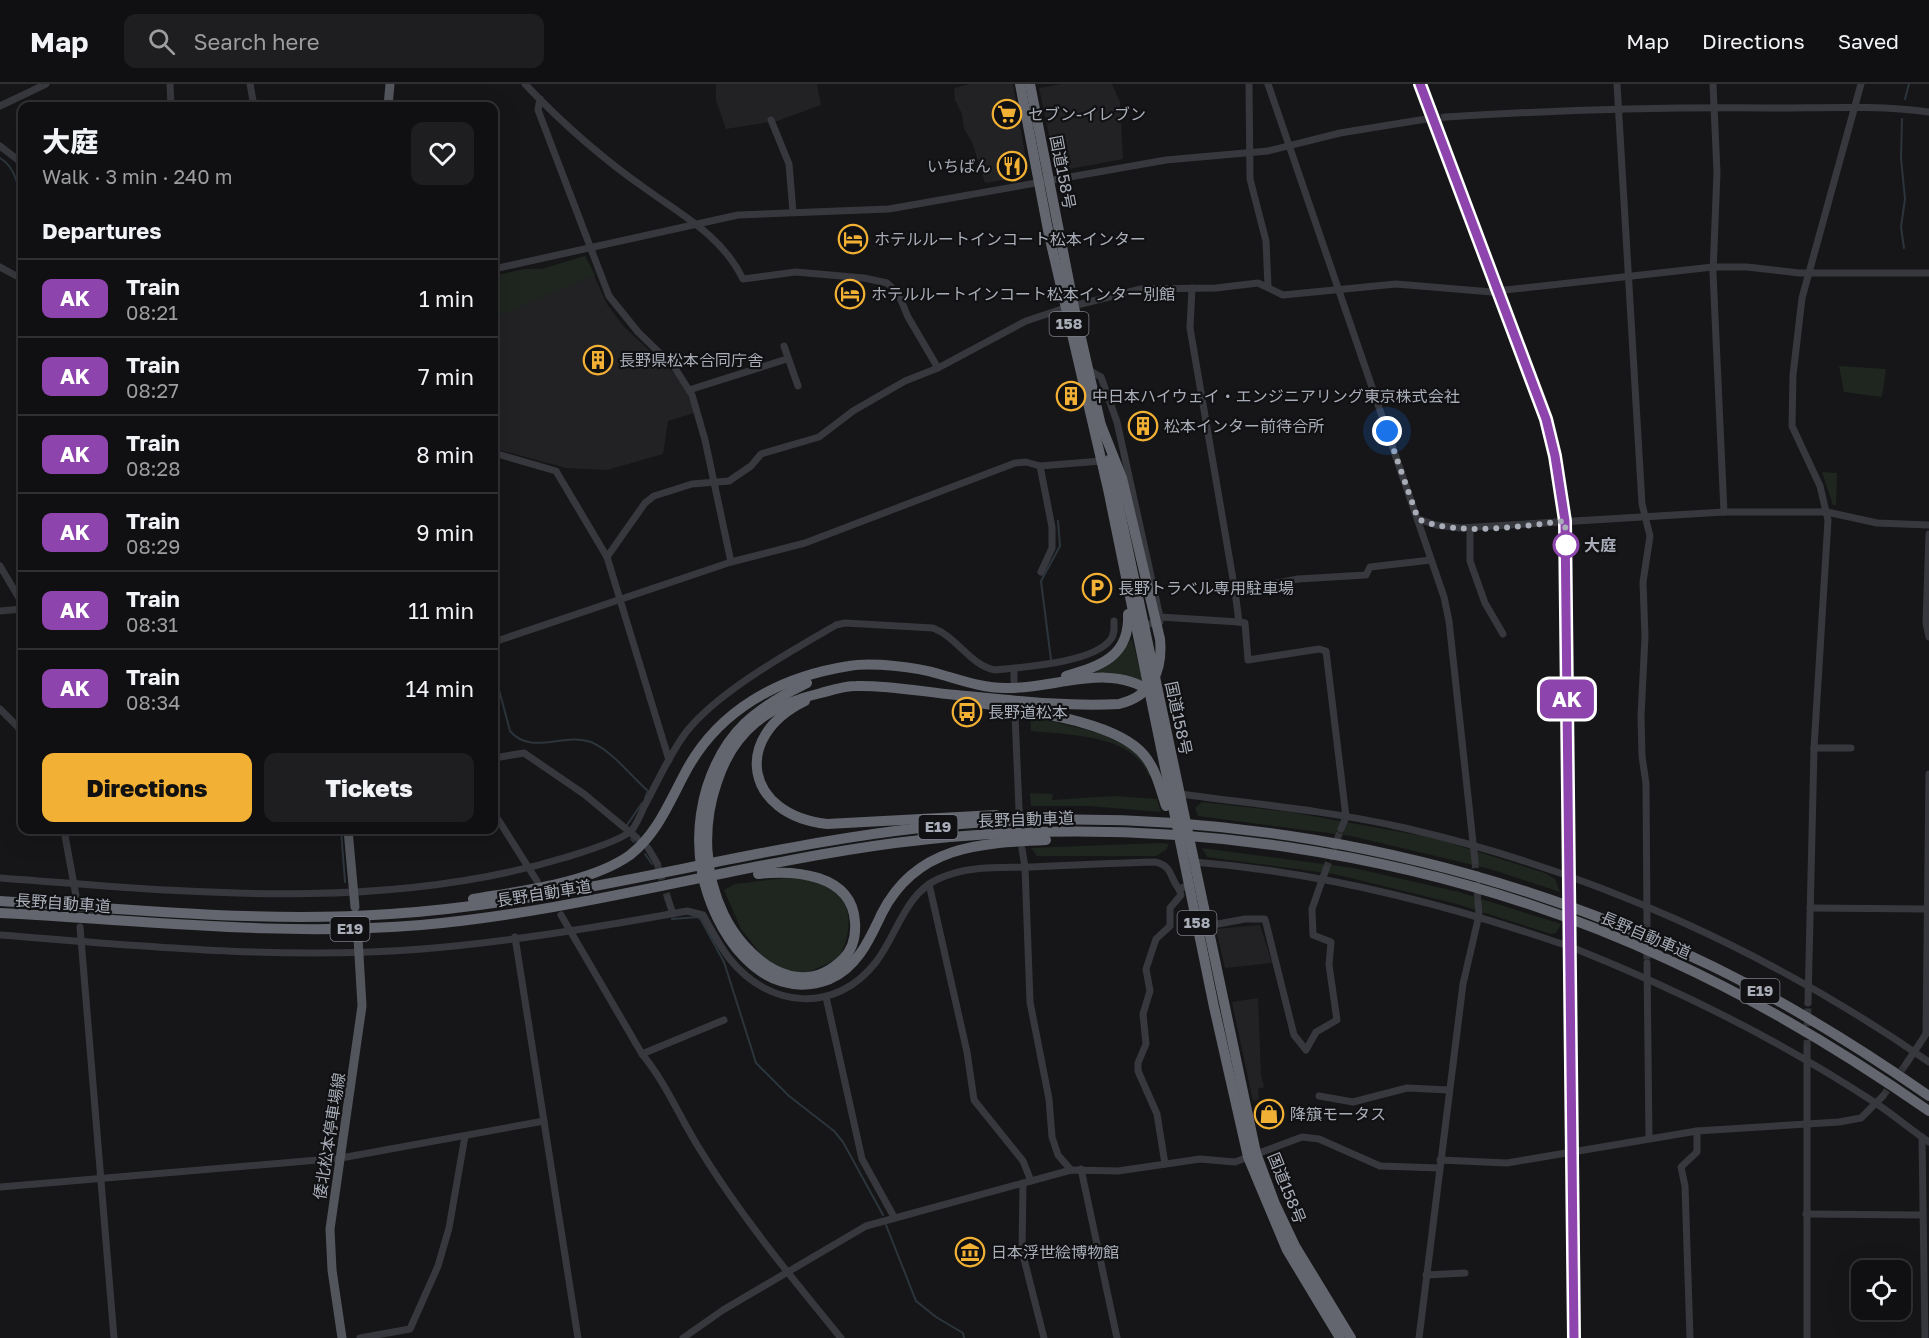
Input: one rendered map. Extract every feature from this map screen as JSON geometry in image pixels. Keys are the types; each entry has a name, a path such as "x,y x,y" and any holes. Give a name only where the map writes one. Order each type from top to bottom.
{"highway":[{"name":"国道158号","path":"1020,84 1070,307 1149,690 1207,926 1252,1155 1295,1246 1352,1338"},
{"name":"国道158号","path":"1030,84 1043,182"},
{"name":"国道158号","path":"1070,307 1089,370 1180,794 1190,864 1184,887 1252,1155 1287,1250 1340,1338"},
{"path":"720,877 785,872 808,874 825,880 840,890 853,910 855,933 850,949 831,969 813,975 786,974 760,962 742,943 719,903 710,870 707,840 710,807 718,779 729,754 745,732 764,715 784,703 842,688 859,686 1107,705 1137,698 1151,684 1158,674 1161,651 1157,614 1122,478 1101,425"},
{"path":"1028,687 1100,664 1120,649 1128,626 1122,564"},
{"path":"387,915 534,888 597,872 619,862 650,836 696,752 725,719 773,688 831,670 850,665 928,671 982,686 1028,687 1087,679 1117,679 1134,682 1160,699"},
{"path":"831,670 778,697 748,718 723,750 706,792 699,842 707,891 726,934 744,957 764,974 776,980 798,985 821,982 844,970 863,950 902,882 914,870 940,856 959,850 1041,840 1166,835"},
{"path":"842,688 792,708 775,721 762,739 756,760 759,780 768,797 783,811 803,820 827,824 1041,813 1079,813 1085,819"},
{"path":"927,692 1067,719 1131,742 1152,766 1190,864"},
{"name":"長野自動車道","path":"0,901 234,916 387,915 497,903 897,831 997,822 1085,819 1197,824 1300,837 1398,856 1473,875 1562,903 1679,951 1760,990 1850,1043 1929,1096"},
{"name":"長野自動車道","path":"0,913 235,929 346,929 458,921 697,882 872,847 960,837 1085,832 1199,837 1296,849 1395,868 1561,916 1667,959 1754,1002 1818,1039 1929,1111"}],"main road":[{"path":"388,102 390,84"},
{"path":"348,834 355,907"},
{"name":"倭北松本停車場線","path":"342,1338 330,1249 332,1203 358,1050 362,1006 358,938"}],"street":[{"path":"0,106 46,84"},
{"path":"170,84 171,102"},
{"path":"250,84 253,102"},
{"path":"525,84 601,155 695,223 723,248 743,279 796,272 864,278 891,285 898,293 908,317 938,368"},
{"path":"1249,84 1250,179 1266,241 1268,287"},
{"path":"1268,84 1287,146 1340,290 1418,519 1449,621 1475,861"},
{"path":"1617,84 1642,504 1650,536 1643,582 1641,746 1646,784 1647,921"},
{"path":"1713,84 1717,172 1713,267 1724,512"},
{"path":"1808,1003 1814,748 1827,512 1820,486 1792,426 1791,411 1795,347 1809,273 1862,84"},
{"path":"540,99 538,110 609,296 623,317 675,368 689,390 705,440 731,562"},
{"path":"1446,117 1713,107 1854,108 1929,112"},
{"path":"771,120 789,164 793,212"},
{"path":"498,268 738,214 889,209 1166,160 1248,154 1349,131 1420,120"},
{"path":"0,146 18,160"},
{"path":"0,267 18,277"},
{"path":"1505,290 1713,267 1809,273 1929,273"},
{"path":"607,557 645,503 654,496 692,484 729,481 741,475 761,454 819,436 853,411 905,381 938,368 1026,321 1070,307 1141,289 1258,283 1283,295 1395,284 1492,292"},
{"path":"1192,288 1190,328 1239,622"},
{"path":"784,346 798,386"},
{"path":"689,390 788,359"},
{"path":"1089,370 1101,377 1117,422 1160,622 1144,625"},
{"path":"498,454 556,471 607,557 669,760"},
{"path":"498,639 731,562 805,543 1015,464 1026,462 1040,466 1101,461"},
{"path":"1040,466 1052,527 1052,548 1041,572"},
{"path":"1418,519 1436,525 1470,528 1724,512 1827,512 1877,523 1929,525"},
{"path":"1470,528 1470,561 1485,603 1503,634"},
{"path":"1929,534 1926,612 1929,637"},
{"path":"1234,591 1298,579 1366,575 1370,567 1431,560"},
{"path":"0,566 18,596"},
{"path":"0,611 18,609"},
{"path":"1157,614 1245,623 1248,660 1318,649 1326,651 1346,818 1341,829"},
{"path":"0,878 270,894 353,893 433,886 528,869 590,850 631,831 686,732 716,703 836,625 845,623 933,628 944,633 984,668 1014,668 1081,657 1096,651 1110,641 1114,631 1114,621"},
{"path":"1014,668 1014,682"},
{"path":"0,709 18,727"},
{"path":"1015,715 1019,809"},
{"path":"1814,748 1851,748"},
{"path":"498,757 524,753 637,837"},
{"path":"1906,1065 1916,1053 1926,1034 1929,774"},
{"path":"1180,794 1403,828 1473,846 1569,877 1647,907 1809,986 1929,1062"},
{"path":"498,820 537,881"},
{"path":"65,834 76,896"},
{"path":"648,848 657,863"},
{"path":"1022,849 1025,867 1030,1002 1049,1099 1052,1137 1058,1155 1071,1170"},
{"path":"0,935 221,951 422,949 570,931 687,912 703,915 729,958 770,991 790,998 826,998 861,980 878,960 918,893 928,884 970,869 1155,862 1164,864 1172,872 1173,882 1184,887 1181,895 1170,908 1170,927 1156,939 1146,969 1150,991 1143,1014 1146,1044 1138,1063 1138,1071 1157,1114 1165,1164"},
{"path":"1190,864 1260,868 1322,879 1479,915 1562,944"},
{"path":"1207,926 1245,919 1265,919 1294,1035 1306,1050 1316,1032 1337,1020 1329,965 1331,942 1313,935 1312,909 1326,869"},
{"path":"928,884 967,1052 974,1100 1023,1161 1031,1181"},
{"path":"668,899 673,914"},
{"path":"1418,1338 1463,984 1479,915 1478,902"},
{"path":"1810,908 1928,909"},
{"path":"561,915 642,1054 658,1073 699,1148 788,1274 840,1338"},
{"path":"80,927 114,1338"},
{"path":"515,937 578,1338"},
{"path":"1576,949 1647,978 1725,1016 1877,1104 1929,1142"},
{"path":"1647,963 1649,1138"},
{"path":"826,998 862,1160 894,1217"},
{"path":"642,1054 724,1020"},
{"path":"1807,1047 1807,1338"},
{"path":"1319,1096 1353,1102 1407,1088 1449,1090"},
{"path":"683,1338 723,1310 788,1274 860,1229 894,1217 1071,1170 1118,1171 1200,1159 1236,1162 1302,1137 1319,1139 1380,1166 1507,1163 1696,1131 1861,1118 1883,1096"},
{"path":"0,1187 340,1158 544,1121"},
{"path":"1690,1338 1686,1186 1682,1167 1697,1152 1696,1131"},
{"path":"360,1338 410,1329 438,1266 449,1228 465,1136"},
{"path":"1922,1137 1925,1338"},
{"path":"1081,1169 1118,1338"},
{"path":"1023,1183 1022,1251 1044,1338"},
{"path":"1806,1214 1922,1215"},
{"path":"1426,1275 1465,1273"}],"shaded area":[{"path":"716,84 817,84 821,105 777,121 726,129 716,100"},
{"path":"970,84 1013,84 1027,166 1021,177 985,183 972,142 964,129 962,114 955,100 954,88"},
{"path":"1062,84 1112,84 1120,102 1123,159 1064,170 1055,163 1039,88"},
{"path":"585,256 607,304 624,327 675,374 688,395 694,413 668,421 663,454 607,470 566,468 498,450 498,275 525,269 542,269"},
{"path":"585,256 595,275 498,315 498,275 525,269 542,269"},
{"path":"1839,366 1886,369 1882,397 1844,392"},
{"path":"1822,472 1837,473 1836,505 1833,505"},
{"path":"1132,639 1143,682 1098,675 1096,669 1116,659"},
{"path":"1030,716 1100,733 1139,753 1151,775 1149,776 1141,762 1115,744 1081,736 1031,731"},
{"path":"1030,793 1053,794 1052,800 1114,796 1157,799 1161,812 1089,806 1031,806"},
{"path":"1202,802 1290,812 1434,838 1545,873 1555,879 1560,892 1490,869 1351,836 1198,816 1195,808"},
{"path":"1169,844 1166,850 1156,856 1037,856 1031,848"},
{"path":"1202,848 1354,868 1459,892 1561,924 1556,933 1551,934 1457,904 1334,874 1207,857"},
{"path":"793,877 826,885 836,891 847,908 848,929 843,950 838,959 804,974 789,972 763,957 741,929 724,890 735,884"},
{"path":"1260,925 1272,963 1225,968 1216,929"},
{"path":"1258,998 1261,1074 1264,1087 1258,1089 1259,1099 1253,1101 1232,1002"}],"waterway":[{"path":"1905,99 1909,84"},
{"path":"1902,119 1901,158 1905,199 1901,227 1904,248"},
{"path":"0,158 11,168 18,187"},
{"path":"1051,660 1041,581 1060,546 1058,521"},
{"path":"498,686 510,731 518,738 538,743 570,740 591,742 614,758 648,791 645,798"},
{"path":"627,825 642,803"},
{"path":"341,834 345,882"},
{"path":"631,839 634,842"},
{"path":"645,854 652,864"},
{"path":"672,919 698,917 701,920 724,962 756,1063 789,1096 834,1131 843,1142 883,1215"},
{"path":"886,1225 916,1301 936,1317 963,1333 964,1338"}],"tunnel":[{"path":"1420,120 1446,117"},
{"path":"1019,809 1021,837"},
{"path":"1326,869 1341,829"},
{"path":"1475,861 1478,902"},
{"path":"657,863 668,899"},
{"path":"1647,921 1647,963"},
{"path":"1807,1047 1808,1003"},
{"path":"1883,1096 1906,1064"}],"railway":[{"path":"1420,84 1546,419 1555,456 1565,521 1574,1338"}],"train":[{"name":"AK","path":"1420,84 1546,419 1555,456 1565,521 1574,1338"}],"place":[{"name":"セブン-イレブン","path":"1007,114"},
{"name":"いちばん","path":"1012,166"},
{"name":"ホテルルートインコート松本インター","path":"853,239"},
{"name":"ホテルルートインコート松本インター別館","path":"850,294"},
{"name":"長野県松本合同庁舎","path":"598,360"},
{"name":"中日本ハイウェイ・エンジニアリング東京株式会社","path":"1071,396"},
{"name":"松本インター前待合所","path":"1143,426"},
{"name":"大庭","path":"1566,545"},
{"name":"長野トラベル専用駐車場","path":"1097,588"},
{"name":"長野道松本","path":"967,712"},
{"name":"降簱モータス","path":"1269,1114"},
{"name":"日本浮世絵博物館","path":"970,1252"}],"route":[{"path":"1387,431 1418,519 1436,525 1460,528 1565,521 1566,545"}]}
